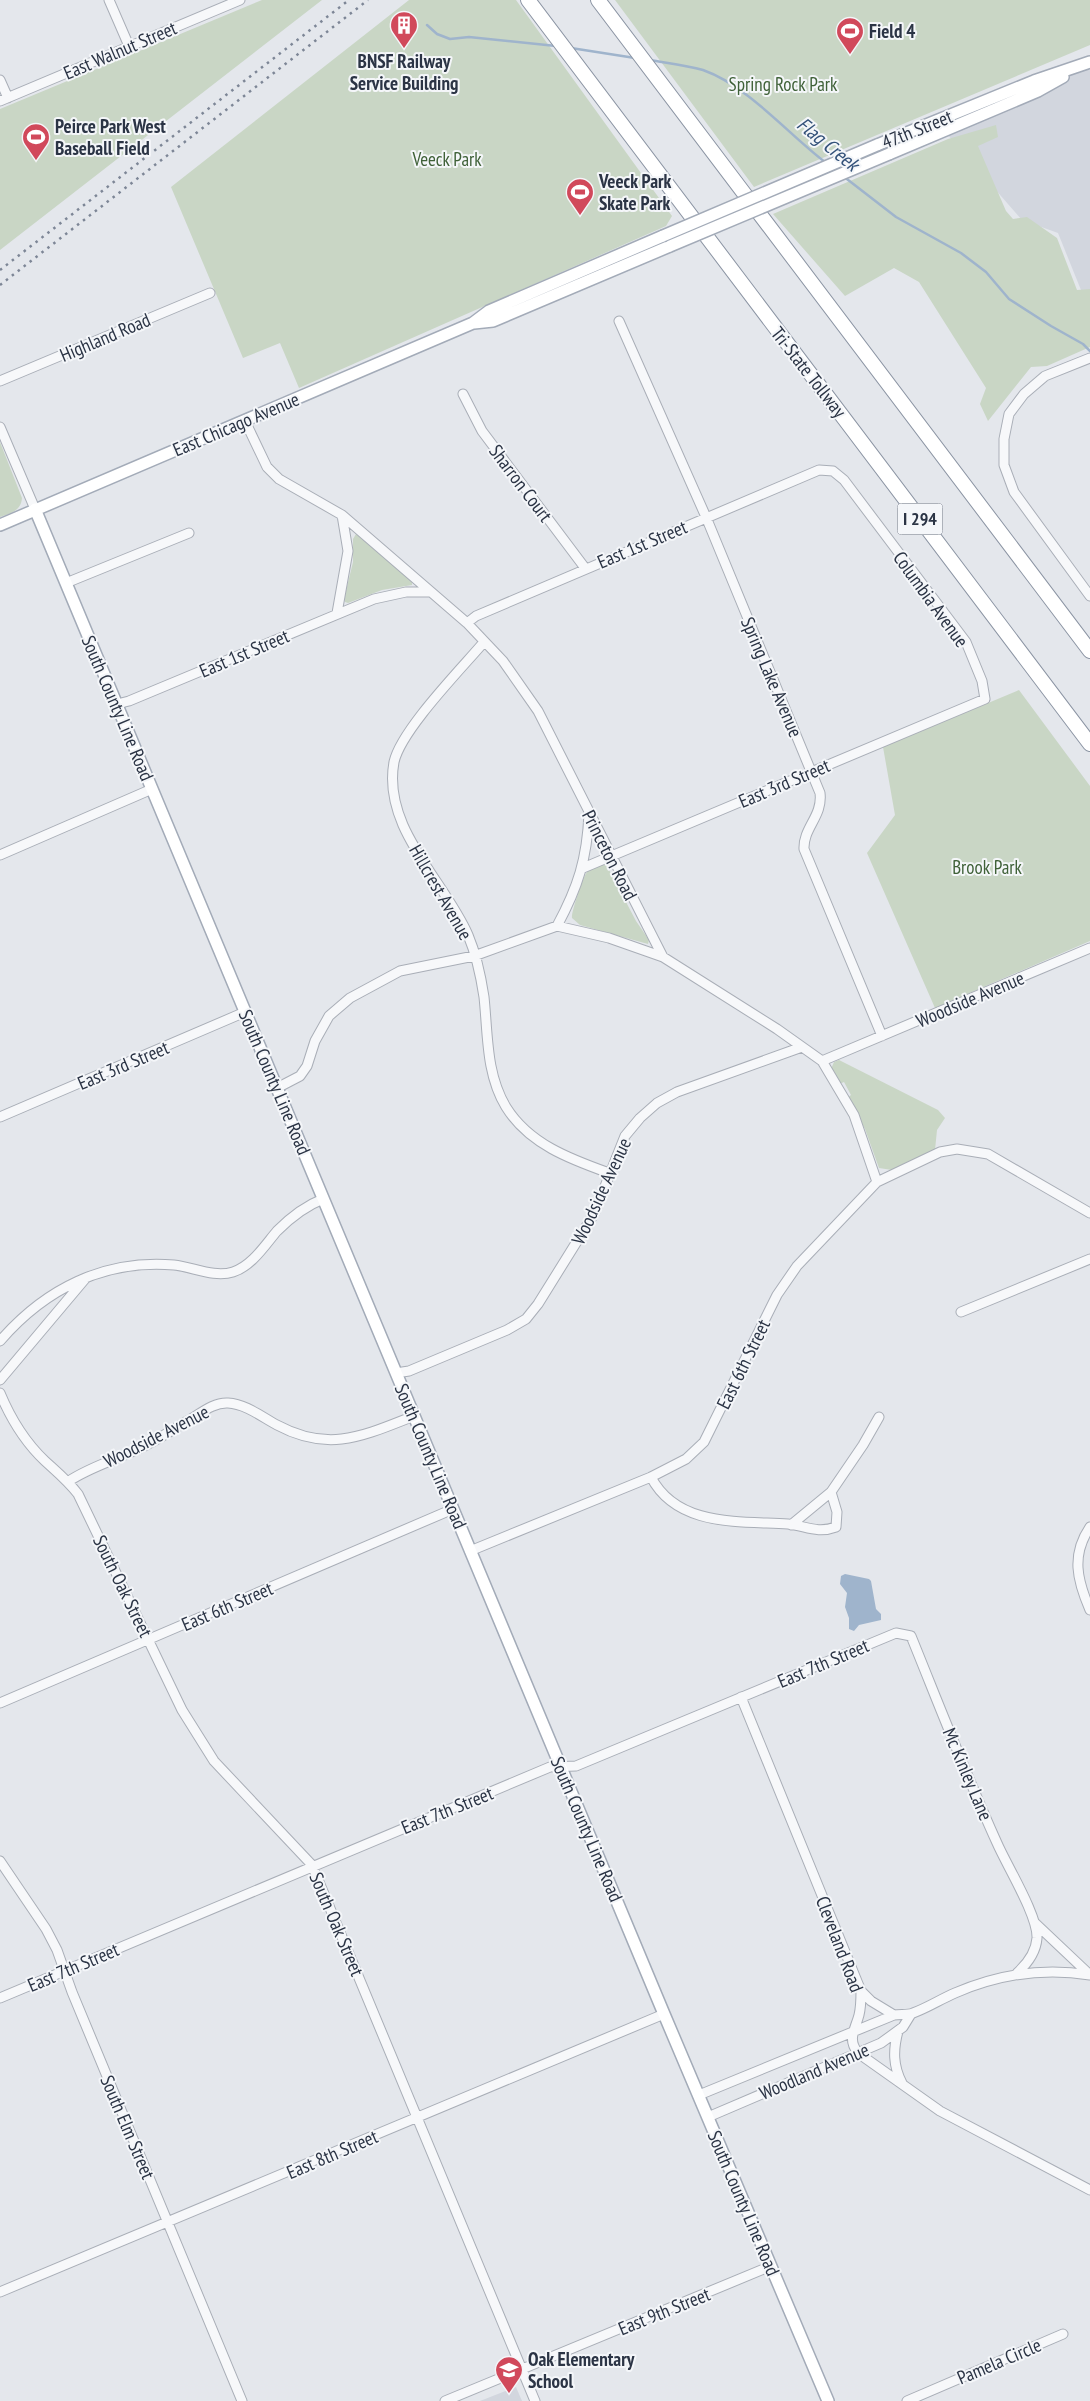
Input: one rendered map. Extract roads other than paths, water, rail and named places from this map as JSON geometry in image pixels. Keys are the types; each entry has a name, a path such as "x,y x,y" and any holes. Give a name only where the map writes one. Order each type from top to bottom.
{"highway":[{"name":"Tri-State Tollway","path":"528,0 1090,744"},
{"path":"598,0 1090,651"}],"main road":[{"name":"47th Street","path":"663,236 1034,81 1090,62"},
{"name":"47th Street","path":"670,246 1038,91 1090,62"},
{"name":"East Chicago Avenue","path":"0,525 473,323 489,311 663,236"},
{"name":"East Chicago Avenue","path":"473,323 493,321 670,246"},
{"name":"South County Line Road","path":"35,510 664,2014 828,2401"}],"street":[{"path":"110,0 129,46"},
{"name":"East Walnut Street","path":"4,99 240,0"},
{"path":"0,80 4,99"},
{"name":"Highland Road","path":"0,381 210,293"},
{"name":"Spring Lake Avenue","path":"619,321 706,517 812,772 821,802 804,843 804,849 882,1036"},
{"path":"1090,358 1045,376 1024,394 1009,414 1004,439 1004,465 1014,492 1090,596"},
{"name":"Sharron Court","path":"463,394 482,431 585,568"},
{"name":"Princeton Road","path":"245,420 267,467 279,478 342,516 467,623 502,661 538,711 662,957"},
{"path":"0,427 35,510"},
{"name":"East 1st Street","path":"467,623 476,616 585,568 820,470"},
{"name":"Columbia Avenue","path":"820,470 833,471 844,480 966,642 982,681 984,699"},
{"path":"337,613 348,551 342,516"},
{"path":"66,583 189,533"},
{"name":"East 1st Street","path":"117,704 129,702 374,599 406,592 430,592"},
{"name":"Hillcrest Avenue","path":"484,642 424,712 400,746 394,762 394,788 399,812 407,833 459,917 474,956 483,995 490,1070 506,1107 531,1135 550,1148 568,1158 609,1173"},
{"name":"East 3rd Street","path":"583,868 984,699"},
{"path":"0,855 152,789"},
{"path":"557,926 574,893 583,868 588,845 589,814"},
{"path":"277,1088 300,1076 307,1066 315,1041 329,1016 350,998 400,971 474,956 557,926 608,938 662,957 822,1061 854,1115 878,1182"},
{"name":"Woodside Avenue","path":"822,1061 1090,948"},
{"name":"East 3rd Street","path":"0,1117 245,1012"},
{"name":"Woodside Avenue","path":"396,1372 409,1371 507,1330 526,1319 538,1304 594,1214 625,1136 640,1118 657,1103 692,1086 802,1047"},
{"name":"East 6th Street","path":"470,1551 651,1477 686,1459 704,1442 777,1295 796,1266 878,1182 940,1152 957,1149 988,1154 1090,1213"},
{"path":"0,1341 40,1301 54,1292 87,1277 122,1267 143,1264 177,1265 216,1274 235,1271 247,1264 294,1216 323,1199"},
{"path":"961,1312 1090,1259"},
{"path":"0,1380 87,1277"},
{"name":"South Oak Street","path":"0,1393 28,1440 44,1460 69,1481 78,1494 182,1710 214,1761 312,1865 535,2401"},
{"name":"Woodside Avenue","path":"69,1481 81,1473 138,1449 217,1404 236,1404 279,1426 319,1440 357,1438 414,1416"},
{"path":"791,1525 831,1492 863,1445 879,1417"},
{"path":"651,1477 658,1490 669,1500 698,1515 715,1520 791,1525 824,1531 836,1527 837,1512 831,1492"},
{"name":"East 6th Street","path":"0,1703 453,1509"},
{"path":"1090,1527 1082,1539 1076,1568 1090,1610"},
{"name":"East 7th Street","path":"0,1998 312,1865 550,1767 576,1766 896,1633"},
{"name":"Mc Kinley Lane","path":"896,1633 910,1636 997,1844 1035,1923 1037,1938 1033,1952 1026,1965 1017,1973"},
{"name":"Cleveland Road","path":"741,1697 861,1991 859,2016 852,2033"},
{"name":"South Elm Street","path":"0,1861 46,1929 57,1950 242,2401"},
{"name":"Mc Kinley Lane","path":"1035,1923 1090,1975"},
{"name":"Woodland Avenue","path":"698,2095 894,2016 912,2014 973,1986 1017,1973 1063,1971 1090,1975"},
{"path":"861,1991 871,2001 894,2016"},
{"name":"East 8th Street","path":"0,2292 664,2014"},
{"name":"Woodland Avenue","path":"708,2117 881,2043 898,2031 912,2014"},
{"path":"898,2031 894,2054 897,2073 902,2084"},
{"path":"852,2033 851,2040 858,2053 940,2111 1090,2190"},
{"name":"East 9th Street","path":"445,2401 772,2266"},
{"name":"Pamela Circle","path":"907,2401 1063,2334"}],"water":[{"path":"845,1574 871,1581 876,1609 881,1614 881,1620 859,1625 854,1631 849,1629 849,1618 845,1607 847,1593 840,1584 841,1576"}],"waterway":[{"name":"Flag Creek","path":"427,25 437,34 450,39 469,37 556,46"},
{"name":"Flag Creek","path":"571,48 635,58"},
{"name":"Flag Creek","path":"650,60 697,68 720,77 751,98 825,162"},
{"name":"Flag Creek","path":"843,176 896,217 961,253 986,272 1009,299 1083,344 1090,351"}],"railway":[{"path":"0,270 349,0"},
{"path":"0,285 368,0"}],"place":[{"name":"BNSF Railway Service Building","path":"404,49"},
{"name":"Field 4","path":"850,55"},
{"name":"Peirce Park West Baseball Field","path":"36,161"},
{"name":"Veeck Park Skate Park","path":"580,216"},
{"name":"Oak Elementary School","path":"509,2394"}],"park label":[{"name":"Spring Rock Park","path":"783,84"},
{"name":"Veeck Park","path":"447,159"},
{"name":"Brook Park","path":"987,867"}]}
